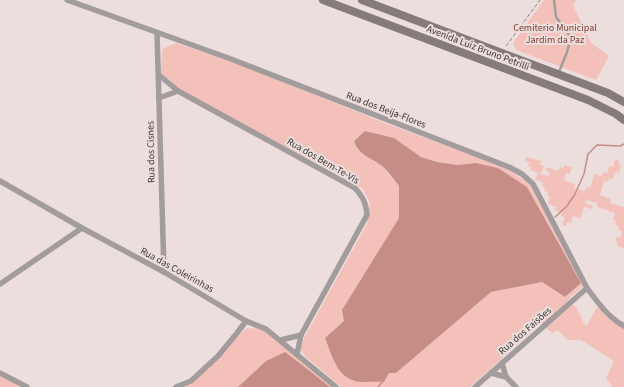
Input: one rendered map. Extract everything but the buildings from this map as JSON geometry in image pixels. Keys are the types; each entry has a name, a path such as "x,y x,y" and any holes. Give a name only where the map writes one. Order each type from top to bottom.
{"main road":[{"name":"Avenida Luiz Bruno Petrilli","path":"323,0 588,100 616,114 624,120"},
{"name":"Avenida Luiz Bruno Petrilli","path":"368,1 608,93 624,102"}],"street":[{"name":"Rua dos Beija-Flores","path":"68,0 231,59 509,167 522,174 533,184 587,288 598,304 614,320 624,326"},
{"name":"Rua dos Cisnes","path":"157,33 164,272"},
{"name":"Rua dos Bem-Te-Vis","path":"159,76 178,91 355,188 362,196 366,205 367,215 301,335 297,354"},
{"path":"159,98 178,91"},
{"name":"Rua das Coleirinhas","path":"0,181 82,228 164,272 246,321 266,329 336,387"},
{"path":"0,284 82,228"},
{"name":"Rua dos Faisões","path":"475,387 587,288"},
{"path":"176,387 191,381 218,356 238,333 246,321"},
{"path":"280,340 301,335"},
{"path":"502,363 506,377 516,387"},
{"path":"0,373 27,387"},
{"path":"491,373 506,377"}],"lane":[{"path":"554,0 556,17 571,37 559,74"}],"path":[{"path":"502,52 540,0"}],"green space":[{"name":"Cemiterio Municipal Jardim da Paz","path":"544,0 576,0 573,5 591,43 609,56 596,80 516,50 513,43"},
{"path":"176,43 230,61 385,123 506,168 526,181 533,190 584,285 568,300 576,307 586,327 597,307 611,321 624,329 624,387 612,387 606,378 614,361 581,340 567,340 558,330 553,333 540,324 470,387 341,387 306,357 300,349 304,338 367,224 370,203 363,189 339,174 295,152 178,88 161,73 162,49","holes":["365,131 394,138 421,157 437,162 457,165 476,163 498,168 527,187 581,283 565,297 542,282 491,292 396,373 335,365 325,338 344,321 399,218 399,186 382,166 362,154 354,141"]},
{"path":"526,157 541,161 540,165 544,166 541,174 549,176 550,172 546,171 547,167 558,171 560,167 563,168 565,165 572,167 570,174 566,173 564,180 575,184 574,188 585,191 586,187 590,188 594,174 602,176 603,172 607,173 609,166 613,167 615,159 619,161 618,164 621,165 619,173 615,172 613,179 609,178 608,182 604,181 600,195 611,199 610,203 624,207 624,248 617,246 618,242 615,241 616,237 620,238 622,231 618,230 619,226 615,225 616,221 613,220 615,213 597,207 597,203 586,200 585,203 593,206 592,209 584,207 581,218 573,216 571,223 567,222 566,226 562,225 565,218 561,216 562,213 555,210 556,207 548,204 550,197 547,196 548,192 544,191 545,187 542,186 543,182 535,180 538,173 530,170 531,167 528,166 529,162 525,161"},
{"path":"247,328 262,329 278,340 333,387 330,387 285,352 266,361 238,387 183,387"},
{"path":"0,376 22,387 0,387"}],"shaded area":[{"path":"365,131 394,138 421,157 437,162 457,165 476,163 498,168 527,187 581,283 565,297 542,282 491,292 396,373 389,373 384,382 358,382 343,374 332,357 325,338 344,321 342,310 399,218 399,186 382,166 359,150 354,141"},
{"path":"285,352 330,387 238,387 266,361"}],"waterway":[{"path":"555,217 567,206 575,194 584,174 588,154 597,145 620,146 624,144"},
{"path":"378,387 382,382"}]}
